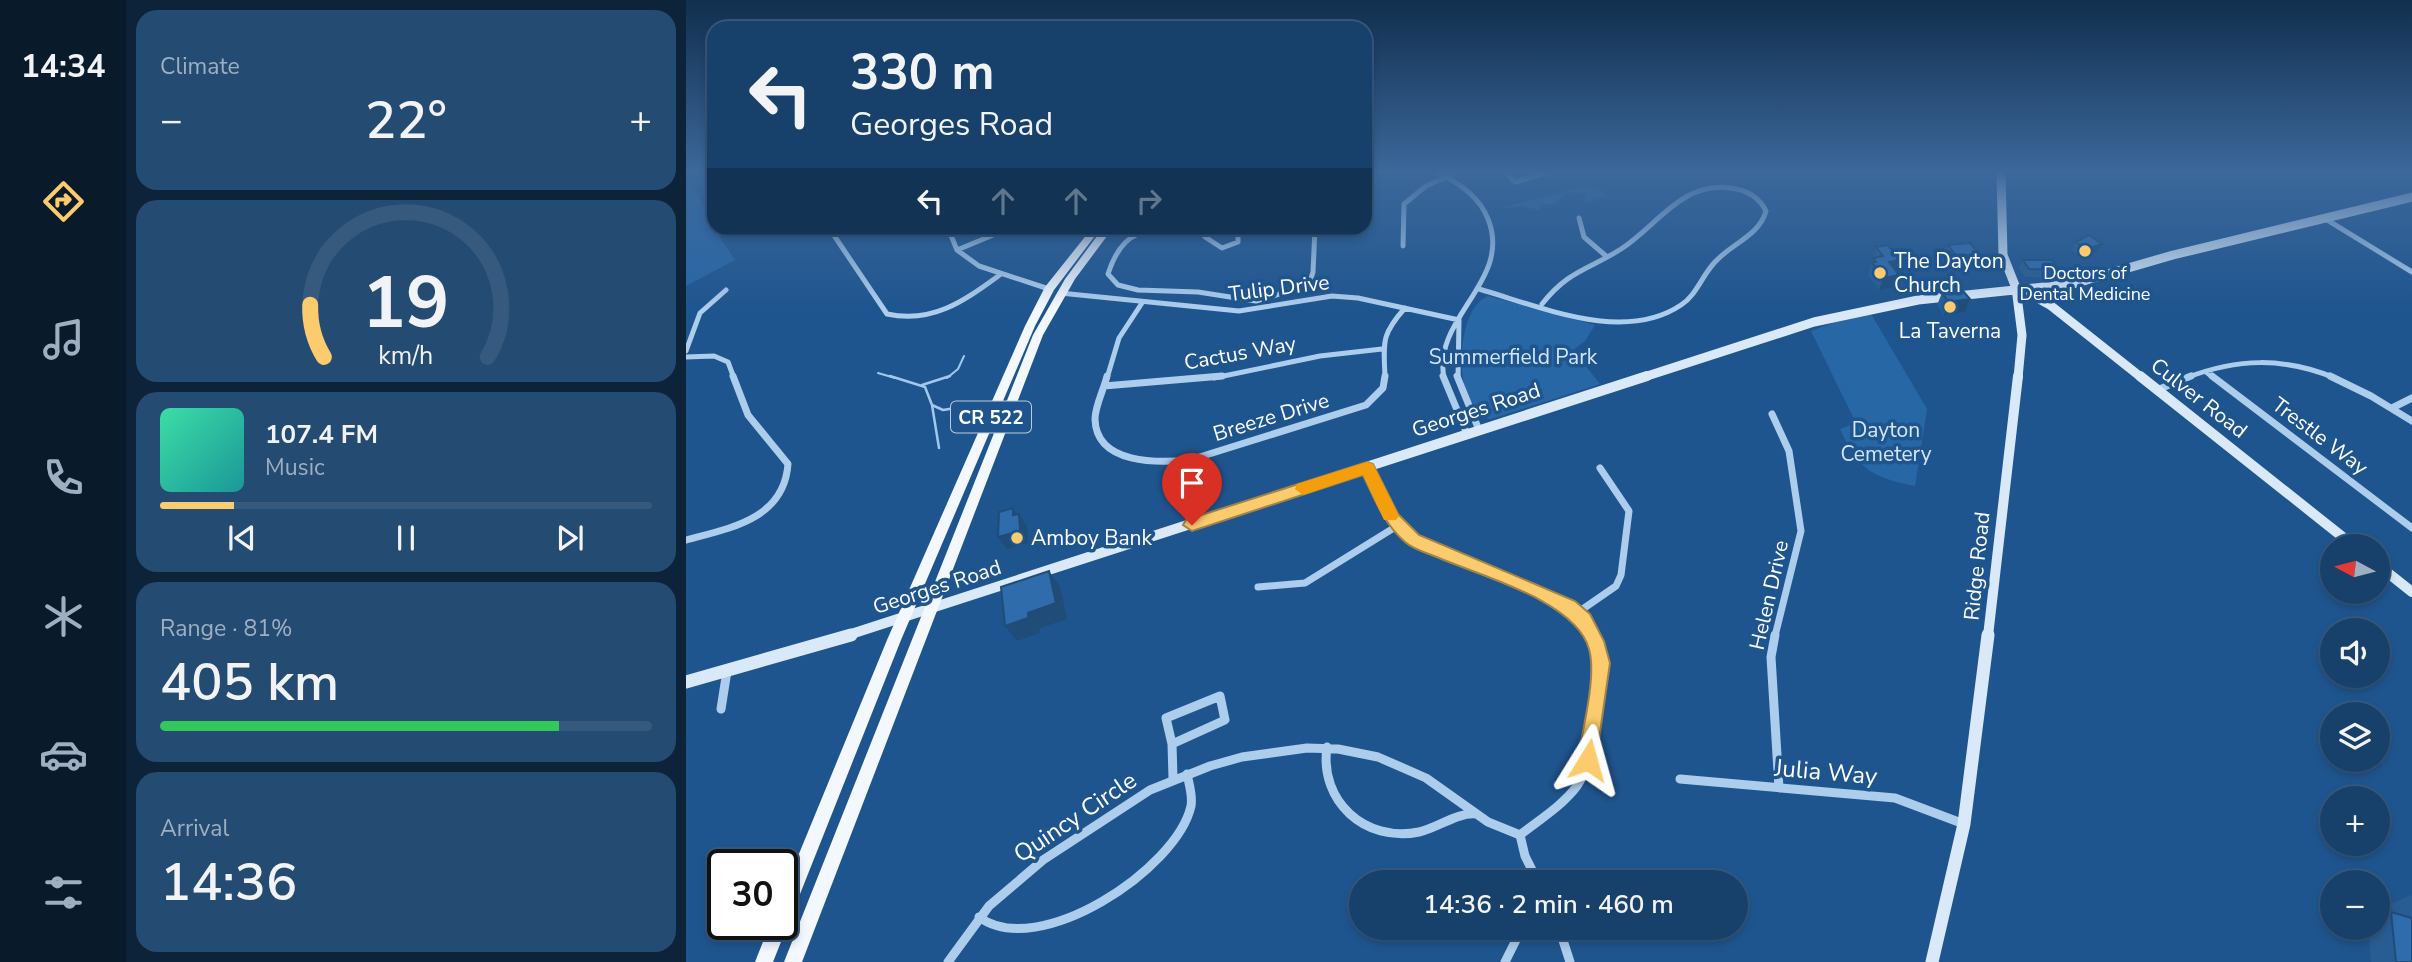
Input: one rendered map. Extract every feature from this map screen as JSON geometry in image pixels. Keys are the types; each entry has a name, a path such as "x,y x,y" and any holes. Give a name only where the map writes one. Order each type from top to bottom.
{"main road":[{"name":"CR 522","path":"798,877 904,618 1030,326 1091,235"},
{"name":"CR 522","path":"793,962 1055,291 1102,235"},
{"path":"764,962 773,940"}],"street":[{"path":"1403,246 1404,218"},
{"path":"1467,434 1447,390 1442,365 1449,331 1479,289 1494,254 1493,226 1488,218"},
{"path":"1579,218 1584,237 1606,256"},
{"path":"1542,304 1567,275 1620,249 1656,218"},
{"path":"1479,289 1607,321 1634,322 1662,316 1686,301 1716,260 1763,222 1764,218"},
{"name":"Ridge Road","path":"1932,962 1964,824 1975,752 2020,360 2022,335 2016,288 2003,256 2002,218"},
{"path":"2323,218 2412,272"},
{"name":"Georges Road","path":"686,682 904,618 1836,316 1918,300 2077,283 2323,218"},
{"path":"834,235 887,314 903,319 928,318 949,310 1001,274"},
{"path":"951,235 957,250 993,235"},
{"path":"1127,235 1111,256 1108,274 1118,285 1138,290 1198,292 1256,301 1310,285 1314,276 1313,235"},
{"path":"1186,235 1212,235"},
{"path":"1205,237 1222,247 1238,242 1237,235"},
{"name":"Tulip Drive","path":"957,250 979,266 1055,291 1239,312 1332,296 1459,320"},
{"path":"2048,286 2044,292 2050,304"},
{"name":"Culver Road","path":"2016,288 2050,304 2339,534"},
{"path":"686,351 700,313 726,290"},
{"path":"1188,308 1198,292"},
{"name":"Breeze Drive","path":"1142,303 1122,332 1095,418 1101,441 1128,458 1177,462 1366,405 1380,395 1386,383 1382,349"},
{"path":"1382,349 1384,336 1405,308"},
{"path":"1459,320 1454,366 1460,390 1479,430"},
{"name":"Cactus Way","path":"1104,387 1205,380 1320,356 1382,349"},
{"path":"686,357 714,356 728,362 733,369 748,415 788,464 789,472 780,497 761,513 686,540"},
{"path":"2157,390 2228,364 2247,362 2305,368 2369,392 2412,421"},
{"name":"Trestle Way","path":"2206,372 2412,527"},
{"path":"2392,408 2412,398"},
{"name":"Helen Drive","path":"1772,414 1789,451 1801,531 1778,616 1772,657 1779,788"},
{"path":"1367,468 1397,526 1413,540 1543,594 1577,613 1598,646 1601,663 1588,760 1572,791 1520,835 1532,870"},
{"path":"1577,613 1608,593 1621,575 1629,511 1600,468"},
{"path":"1258,587 1305,583 1397,526"},
{"path":"2390,575 2412,592"},
{"path":"721,709 727,671"},
{"path":"1172,744 1225,720 1220,696 1166,718 1172,744 1173,778"},
{"path":"1327,747 1325,775 1332,794 1358,818 1376,829 1387,833 1414,833 1468,813 1477,814"},
{"name":"Quincy Circle","path":"948,962 979,917 999,896 1046,858 1122,805 1173,778 1272,752 1327,747 1369,754 1423,776 1498,831 1520,835"},
{"path":"979,917 989,926 1014,929 1063,920 1078,915 1099,902 1158,858 1180,834 1192,797 1187,774"},
{"name":"Julia Way","path":"1680,779 1895,797 1964,824"},
{"path":"1505,962 1516,940"},
{"path":"1563,940 1570,962"}],"green space":[{"path":"687,218 707,218 707,235 719,235 735,260 686,286"},
{"name":"Summerfield Park","path":"1488,296 1595,325 1585,341 1573,350 1600,384 1491,419 1481,418 1465,388 1462,351 1472,312 1479,302"},
{"name":"Dayton Cemetery","path":"1871,314 1927,409 1915,486 1877,475 1860,463 1840,429 1856,423 1811,331 1838,321"}],"building":[{"path":"2089,235 2102,244 2087,249 2076,242"},
{"path":"1970,243 1979,254 1956,256 1948,245"},
{"path":"1888,245 1899,260 1889,262 1899,275 1883,278 1872,262 1876,262 1873,258 1883,256 1876,247"},
{"path":"2023,260 2052,260 2059,270 2029,269"},
{"path":"1963,291 1970,299 1949,302 1942,293"},
{"path":"1013,508 1013,515 1019,514 1020,531 998,537 999,512"},
{"path":"1049,571 1056,603 1028,613 1028,618 1005,626 1001,587"},
{"path":"2391,912 2412,918 2412,962 2396,962"}],"waterway":[{"path":"949,376 958,369 964,356"},
{"path":"878,373 895,378"},
{"path":"890,376 925,387 932,405"},
{"path":"922,385 949,376"},
{"path":"932,405 943,410 962,407"},
{"path":"932,405 939,448"}],"slow traffic":[{"path":"1303,489 1367,468 1390,516"}],"place":[{"name":"Doctors of Dental Medicine","path":"2085,251"},
{"name":"The Dayton Church","path":"1880,273"},
{"name":"La Taverna","path":"1950,307"},
{"name":"Amboy Bank","path":"1017,538"}],"route":[{"path":"1192,525 1367,468 1392,519 1401,531 1413,540 1457,561 1543,594 1569,607 1583,620 1598,646 1601,663 1588,760"}]}
